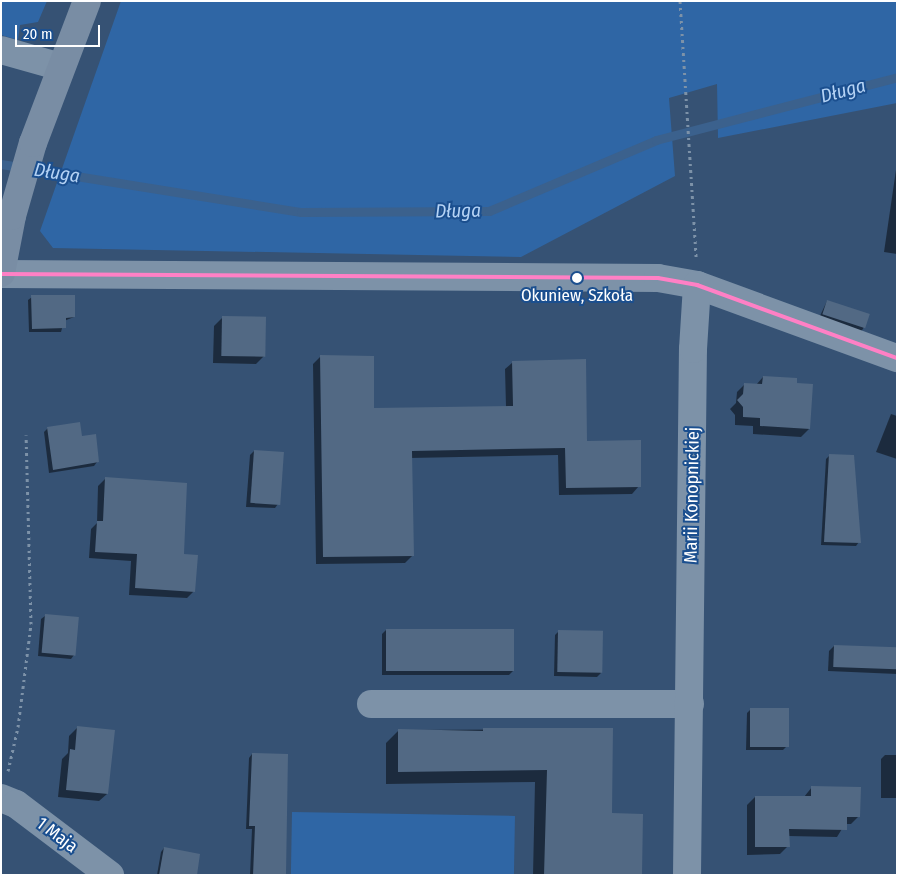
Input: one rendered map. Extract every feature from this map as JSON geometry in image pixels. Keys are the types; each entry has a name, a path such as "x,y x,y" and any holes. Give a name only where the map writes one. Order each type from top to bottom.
{"main road":[{"path":"1,274 12,216 32,143 87,1"}],"street":[{"path":"1,50 61,67"},
{"path":"1,274 658,278 697,285 897,358"},
{"name":"Marii Konopnickiej","path":"687,875 693,349 697,285"},
{"path":"371,704 690,704"},
{"name":"1 Maja","path":"4,790 16,804 110,875"}],"path":[{"path":"680,1 688,100 697,285"},
{"path":"4,790 18,727 30,624 26,435"}],"shaded area":[{"path":"1,1 47,1 38,22 20,25 18,40 1,35"},
{"path":"121,1 897,1 897,103 718,138 717,84 669,98 675,176 521,257 53,248 40,231"},
{"path":"292,812 515,816 514,875 291,875"}],"building":[{"path":"31,295 75,295 75,317 66,318 66,328 32,329"},
{"path":"827,300 870,314 865,328 822,314"},
{"path":"222,316 266,317 265,357 221,356"},
{"path":"320,355 374,356 374,408 513,406 512,361 586,359 587,441 641,440 641,487 566,488 565,448 412,451 414,556 323,557"},
{"path":"763,376 797,378 797,383 813,384 810,429 760,426 760,418 743,417 743,407 737,400 743,394 744,383 762,384"},
{"path":"80,422 82,436 96,434 99,462 53,470 47,427"},
{"path":"254,450 284,452 280,505 250,503"},
{"path":"829,454 854,455 861,543 824,542"},
{"path":"105,477 187,483 184,554 198,555 195,592 135,588 137,554 95,552 97,521 103,521"},
{"path":"45,614 79,617 75,656 42,653"},
{"path":"386,629 514,629 514,671 386,671"},
{"path":"558,630 603,631 602,673 557,672"},
{"path":"834,645 897,647 896,669 833,667"},
{"path":"750,708 789,708 789,747 750,747"},
{"path":"77,726 115,730 108,794 66,790 70,749 75,750"},
{"path":"483,728 613,728 612,813 643,814 642,875 544,875 547,770 398,772 398,729 483,731"},
{"path":"252,753 288,754 286,875 253,875 255,826 249,826"},
{"path":"811,786 861,787 860,817 847,817 847,830 789,829 790,847 755,847 755,796 811,796"},
{"path":"164,847 200,854 197,875 159,875"}],"waterway":[{"name":"Długa","path":"1,164 301,212 489,211 656,140 897,77"}],"transit line":[{"path":"1,274 658,278 697,285 897,358"}],"place":[{"name":"Okuniew, Szkoła","path":"577,278"}]}
